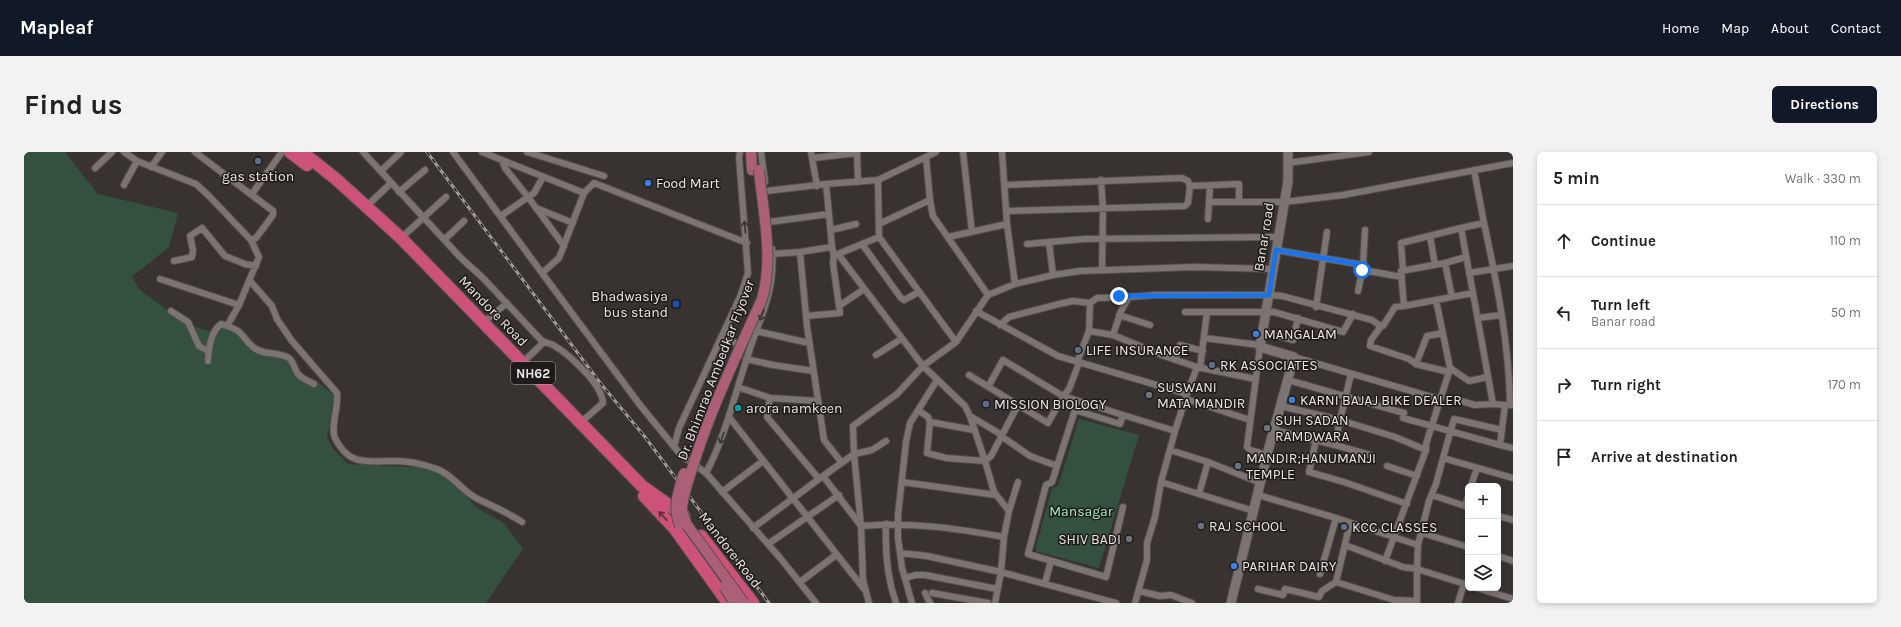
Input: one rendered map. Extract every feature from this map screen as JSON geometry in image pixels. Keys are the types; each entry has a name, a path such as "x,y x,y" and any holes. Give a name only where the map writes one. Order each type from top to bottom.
{"highway":[{"name":"Mandore Road","path":"290,152 354,204 376,224 581,435 655,507 675,529 728,603"},
{"name":"Mandore Road","path":"302,152 367,206 401,238 642,486 687,519 753,603"}],"main road":[{"name":"Dr. Bhimrao Ambedkar Flyover","path":"744,603 687,525 683,517 682,509 684,496 700,442 762,299 766,285 768,253 752,152"},
{"name":"Dr. Bhimrao Ambedkar Flyover","path":"735,603 681,528 675,509 678,492 708,404 756,298 761,275 762,254 756,170 760,152"}],"street":[{"path":"95,168 112,152"},
{"path":"124,152 137,161 196,184 251,240 259,257 250,282 227,326"},
{"path":"151,167 162,152"},
{"path":"195,152 271,208 273,215 256,238 251,240"},
{"path":"252,194 282,152"},
{"path":"363,152 399,192 424,216 461,258 483,278 544,342 551,344 573,360 602,394 603,403 580,423"},
{"path":"453,152 640,405 680,454 706,473 768,544 816,603"},
{"path":"482,152 584,193"},
{"path":"527,152 604,176"},
{"path":"674,447 679,428 740,297 748,272 747,243 739,157 740,152"},
{"path":"706,473 717,451 729,417 746,359 768,297 773,273 763,160 760,152"},
{"path":"817,186 812,155 857,152 858,182"},
{"path":"766,191 878,180 936,152"},
{"path":"963,152 972,232"},
{"path":"1002,152 1006,224 1016,284"},
{"name":"Banar road","path":"1260,346 1288,181 1288,152"},
{"path":"1287,163 1370,152"},
{"path":"381,171 398,153"},
{"path":"926,157 933,216 988,295"},
{"path":"502,160 505,168 564,246"},
{"path":"124,185 137,161"},
{"path":"1209,202 1284,202 1343,195 1513,162"},
{"path":"399,192 425,170"},
{"path":"1474,170 1494,269 1509,372 1509,405 1502,430 1500,445"},
{"path":"501,216 534,193 543,177"},
{"path":"1005,185 1100,180 1182,178 1188,181 1190,186 1188,203 1185,206 1006,211"},
{"path":"878,180 879,237 956,342"},
{"path":"1100,180 1103,209 1102,270"},
{"path":"367,206 391,183"},
{"path":"542,273 559,258 584,193 594,183 747,243"},
{"path":"826,184 832,230 832,247 836,255 923,366 965,406 970,416 996,495 1009,511"},
{"path":"1190,186 1239,184 1239,202"},
{"path":"1208,219 1210,186"},
{"path":"401,238 446,197"},
{"path":"879,224 930,200"},
{"path":"536,208 573,223"},
{"path":"769,222 829,214"},
{"path":"445,239 464,221"},
{"path":"1404,306 1401,243 1484,223"},
{"path":"832,230 856,224"},
{"path":"948,237 1006,224"},
{"path":"174,261 192,257 193,250 190,236 202,228 225,256 245,264 256,266"},
{"path":"1461,228 1493,404"},
{"path":"1358,291 1363,268 1365,230"},
{"path":"1316,307 1327,232"},
{"path":"1430,236 1435,265"},
{"path":"806,316 840,313 833,263 836,255 879,237"},
{"path":"1027,244 1102,239 1278,237"},
{"path":"1049,242 1053,275"},
{"path":"862,244 901,298 904,300 919,292"},
{"path":"772,254 800,252 832,247"},
{"path":"1276,250 1324,258 1363,268 1402,274 1466,257"},
{"path":"800,252 809,342 824,440 842,463"},
{"path":"1445,263 1452,297"},
{"path":"1469,273 1513,266"},
{"path":"869,603 864,589 861,526 854,454 853,426 897,394 923,366 956,342 988,295 1016,284 1053,275 1102,270 1194,267 1273,269"},
{"path":"160,279 239,305"},
{"path":"250,282 272,306 277,320 292,341 337,393 338,400 333,427 334,436 348,455 355,460 362,462 406,462 436,468 476,498 498,508 522,522"},
{"path":"839,306 864,289"},
{"path":"1000,325 1009,316 1022,312 1073,302 1090,303 1097,298 1155,295 1269,295 1282,296 1342,314 1353,314 1372,320 1383,326 1395,307 1473,293"},
{"path":"1113,335 1119,315 1129,297"},
{"path":"1385,561 1426,450 1426,444 1449,370 1436,300"},
{"path":"483,323 507,303"},
{"path":"969,375 1048,423 1063,396 1069,389 1089,331 1090,303"},
{"path":"171,310 188,322 199,346 208,351"},
{"path":"976,311 1058,356 1187,396 1250,420"},
{"path":"1185,312 1266,312 1298,318 1343,332 1353,314"},
{"path":"1135,603 1147,560 1147,543 1161,482 1175,431 1203,351 1207,312"},
{"path":"1119,315 1150,325"},
{"path":"1478,318 1501,315"},
{"path":"1262,332 1293,340 1298,318"},
{"path":"208,361 208,351 216,329 221,324 238,330 258,351 279,353 288,357 294,364 299,375 314,384"},
{"path":"1379,325 1380,329 1371,340 1370,346 1409,359 1416,364 1449,370 1469,382 1488,377"},
{"path":"756,331 809,342"},
{"path":"1089,331 1113,335 1175,360 1198,367 1255,379"},
{"path":"1416,364 1427,336 1443,333"},
{"path":"721,337 750,348"},
{"path":"876,355 901,338"},
{"path":"1204,338 1260,346 1439,399"},
{"path":"522,363 544,342"},
{"path":"1175,360 1180,345 1203,351"},
{"path":"1260,346 1250,420 1248,449 1267,455"},
{"path":"1231,603 1267,455 1294,357"},
{"path":"746,359 813,371"},
{"path":"988,387 1003,360 1063,396 1175,431"},
{"path":"1335,445 1351,374"},
{"path":"912,603 898,546 898,523 906,442 910,423 938,380"},
{"path":"1288,380 1346,396 1431,427 1513,448"},
{"path":"738,387 770,398 818,401"},
{"path":"770,398 767,417 821,478 839,495 861,526"},
{"path":"1461,401 1475,405 1509,405"},
{"path":"918,410 928,417 930,422 927,453 946,458 985,461 991,456 1018,405"},
{"path":"1281,406 1340,420 1395,437 1426,450"},
{"path":"1123,415 1120,424 1075,410 1052,482 1046,485 1028,554 1106,577 1123,507"},
{"path":"970,416 1030,456 1057,466"},
{"path":"729,417 864,589"},
{"path":"1336,582 1394,600 1417,602 1418,545 1429,501 1454,419 1502,430"},
{"path":"930,422 974,430"},
{"path":"1274,430 1370,455"},
{"path":"1316,440 1309,472 1344,482 1407,504"},
{"path":"753,528 854,454 872,450 886,442"},
{"path":"1170,450 1208,462 1261,483"},
{"path":"1443,458 1513,478"},
{"path":"722,492 763,461"},
{"path":"1199,494 1208,462"},
{"path":"1387,466 1417,476"},
{"path":"1472,483 1477,468"},
{"path":"902,482 996,495"},
{"path":"995,603 1001,572 1004,537 1009,511 1018,482"},
{"path":"1161,482 1254,511"},
{"path":"768,544 839,495"},
{"path":"1258,495 1336,518 1418,545"},
{"path":"1432,495 1465,506"},
{"path":"1501,517 1513,520"},
{"path":"1320,574 1336,518"},
{"path":"861,526 898,523 944,526 1004,537"},
{"path":"1258,589 1283,596 1285,589 1318,600 1322,590 1336,582 1350,523"},
{"path":"886,524 885,552 890,574 890,586 896,603"},
{"path":"1422,533 1465,546"},
{"path":"1345,545 1403,567 1417,569 1465,584"},
{"path":"900,553 927,556 1001,572 1116,603"},
{"path":"800,582 836,555"},
{"path":"1501,557 1513,561"},
{"path":"1045,583 1051,561"},
{"path":"905,578 916,575 925,575 998,589"},
{"path":"1458,603 1465,586"},
{"path":"1139,591 1160,596 1171,595 1192,603"},
{"path":"1485,591 1513,601"},
{"path":"930,603 929,593 988,603"},
{"path":"1168,603 1171,595"}],"green space":[{"path":"24,152 65,152 98,194 178,213 169,247 132,277 139,289 186,324 209,331 231,327 266,353 292,357 305,377 319,383 335,396 327,437 333,449 348,464 430,468 458,486 476,507 505,524 523,549 486,603 24,603"},
{"name":"Mansagar","path":"1079,419 1139,435 1099,568 1035,551 1052,488 1058,486"}],"railway":[{"path":"427,152 601,384 645,437 769,603"}],"place":[{"name":"gas station","path":"258,161"},
{"name":"Food Mart","path":"648,183"},
{"name":"Bhadwasiya bus stand","path":"676,304"},
{"name":"MANGALAM","path":"1256,334"},
{"name":"LIFE INSURANCE","path":"1078,350"},
{"name":"RK ASSOCIATES","path":"1212,365"},
{"name":"SUSWANI MATA MANDIR","path":"1149,395"},
{"name":"KARNI BAJAJ BIKE DEALER","path":"1292,400"},
{"name":"MISSION BIOLOGY","path":"986,404"},
{"name":"arora namkeen","path":"738,408"},
{"name":"SUH SADAN RAMDWARA","path":"1267,428"},
{"name":"MANDIR;HANUMANJI TEMPLE","path":"1238,466"},
{"name":"RAJ SCHOOL","path":"1201,526"},
{"name":"KCC CLASSES","path":"1344,527"},
{"name":"SHIV BADI","path":"1129,539"},
{"name":"PARIHAR DAIRY","path":"1234,566"}],"route":[{"path":"1119,296 1226,294 1269,295 1276,250 1363,265 1362,270"}]}
